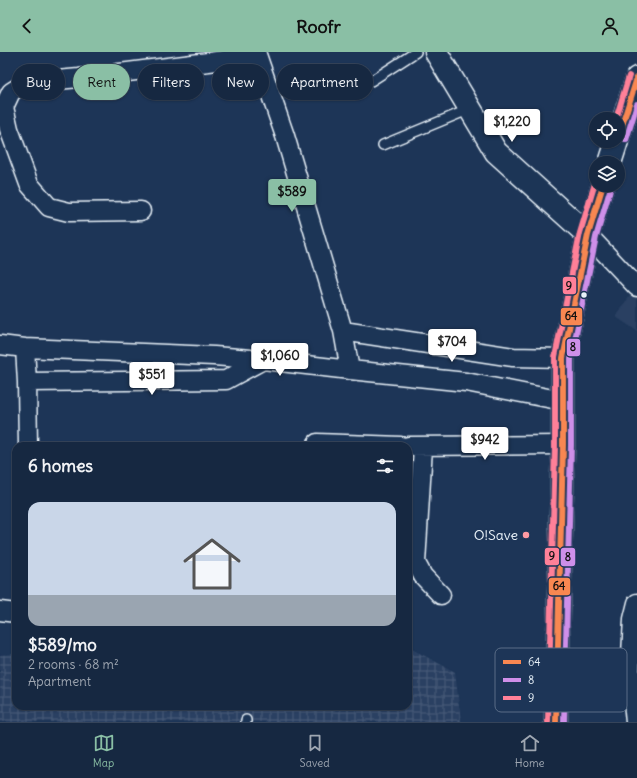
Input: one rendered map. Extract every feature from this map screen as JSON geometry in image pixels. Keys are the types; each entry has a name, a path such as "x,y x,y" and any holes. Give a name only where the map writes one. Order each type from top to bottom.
{"main road":[{"path":"436,52 496,152 588,235"},
{"path":"625,119 636,86"},
{"path":"558,648 563,445 563,358 588,235 601,192"},
{"path":"556,712 556,722"}],"street":[{"path":"141,211 69,212 49,207 29,184 9,129 4,107 11,92 25,83 79,78 256,54 285,136 343,331 350,370"},
{"path":"588,235 637,287"},
{"path":"343,331 513,357 563,358"},
{"path":"0,345 25,348 214,356 263,360 466,382 563,401"},
{"path":"25,348 28,442"},
{"path":"27,382 226,380 263,360"},
{"path":"442,595 422,576 416,563 415,447 563,445"},
{"path":"635,722 630,672 634,633 633,619 637,603"},
{"path":"0,611 12,612"}],"lane":[{"path":"373,80 416,52"},
{"path":"383,145 470,109"}],"shaded area":[{"path":"633,291 637,294 637,331 616,317"},
{"path":"412,649 455,672 461,722 0,722 0,655 12,654 12,710 412,710"}],"transit line":[{"name":"9","path":"618,112 629,76"},
{"name":"64","path":"625,116 637,78"},
{"name":"8","path":"626,140 637,104"},
{"name":"9","path":"550,648 555,445 555,357 580,233 592,192"},
{"name":"64","path":"558,648 563,445 563,358 588,235 601,192"},
{"name":"8","path":"566,648 571,445 571,359 596,237 610,192"},
{"name":"9","path":"548,712 548,722"},
{"name":"64","path":"556,712 556,722"},
{"name":"8","path":"564,712 564,722"}],"place":[{"name":"O!Save","path":"526,535"}]}
